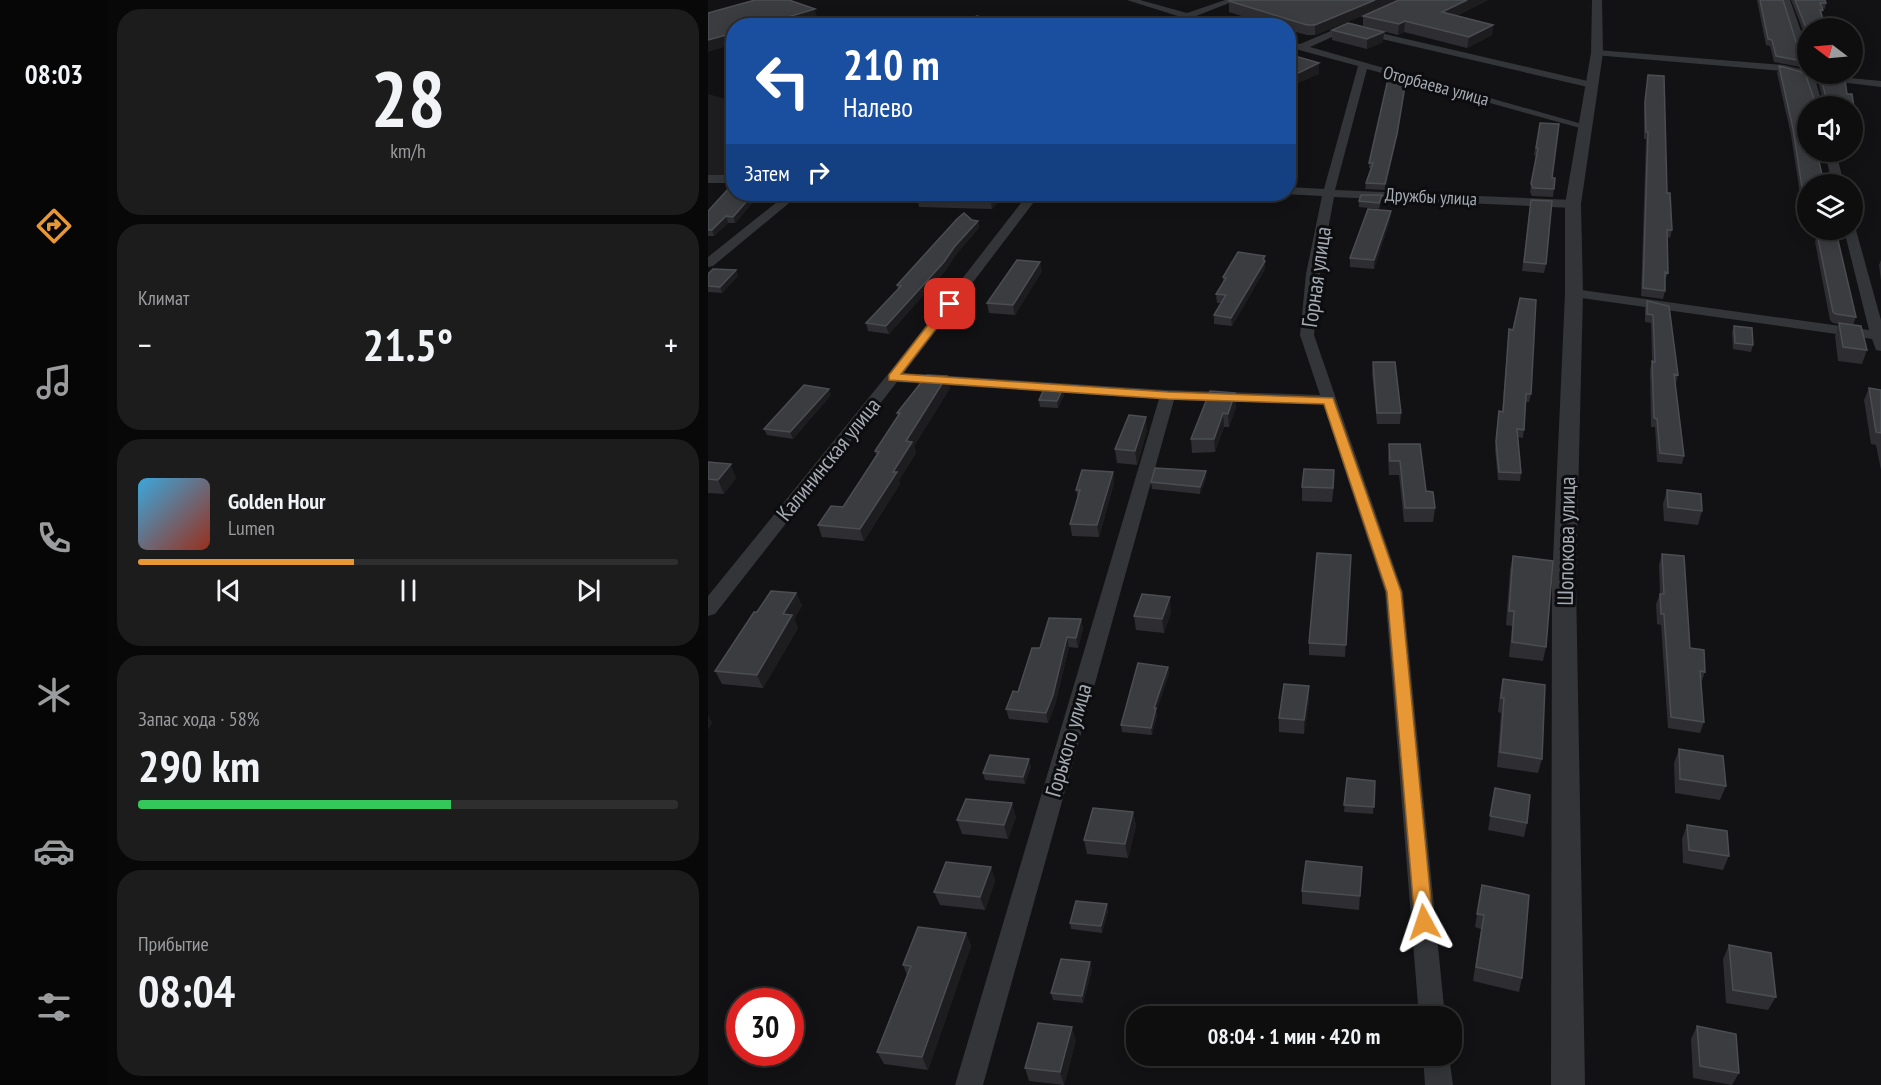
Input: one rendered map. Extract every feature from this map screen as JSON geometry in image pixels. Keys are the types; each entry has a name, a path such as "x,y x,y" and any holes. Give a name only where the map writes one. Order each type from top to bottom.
{"street":[{"path":"1131,0 1194,18"},
{"path":"1188,16 1233,0"},
{"name":"Шопокова улица","path":"1568,1085 1564,582 1574,293 1573,204 1597,52 1597,0"},
{"path":"1786,0 1797,34"},
{"path":"1163,9 1179,3"},
{"path":"1302,47 1363,21"},
{"path":"1347,28 1592,85"},
{"name":"Оторбаева улица","path":"1296,46 1584,126"},
{"path":"1597,52 1797,70"},
{"name":"Горная улица","path":"1363,66 1329,192 1313,274 1306,335 1394,592 1431,1006"},
{"path":"1863,81 1881,84"},
{"path":"708,179 726,179"},
{"name":"Дружбы улица","path":"1296,190 1573,204"},
{"path":"708,263 785,201"},
{"name":"Калининская улица","path":"708,609 893,377 1029,201"},
{"path":"1574,293 1880,340 1853,240"},
{"path":"893,377 1168,395 1329,400"},
{"name":"Горького улица","path":"969,1085 1168,395"},
{"path":"1437,1066 1439,1085"}],"shaded area":[{"path":"708,94 726,99 726,176 708,176"}],"building":[{"path":"755,0 789,0 815,9 785,18 726,18 726,35 708,40 708,13"},
{"path":"1375,0 1315,25 1307,25 1296,22 1296,18 1284,18 1229,1"},
{"path":"1399,0 1467,0 1442,12 1493,25 1469,37 1405,21 1399,24 1363,16"},
{"path":"1760,0 1783,0 1797,45 1797,60 1776,56 1772,40 1768,39"},
{"path":"1795,0 1825,0 1826,3 1820,3 1823,18 1802,18"},
{"path":"1348,23 1384,32 1367,39 1332,30"},
{"path":"1296,56 1319,63 1296,74"},
{"path":"1779,66 1797,71 1797,84 1809,84 1813,96 1797,96 1797,155"},
{"path":"1648,75 1664,76 1667,193 1670,193 1672,230 1667,230 1668,273 1665,272 1665,291 1643,288 1648,132 1646,132 1645,102"},
{"path":"1388,79 1406,80 1397,134 1385,184 1366,183 1373,163 1369,163"},
{"path":"1822,84 1846,84 1847,94 1852,96 1826,96"},
{"path":"1540,123 1559,124 1552,178 1555,178 1554,189 1533,188 1531,184"},
{"path":"1798,162 1819,162 1822,174 1800,174"},
{"path":"726,191 726,201 747,201 733,217 726,216 712,230 708,230 708,211"},
{"path":"1361,195 1382,195 1379,203 1359,201"},
{"path":"1531,200 1552,201 1546,264 1524,262"},
{"path":"1368,209 1391,211 1374,260 1350,258"},
{"path":"964,213 972,220 978,221 944,262 886,326 866,323 901,286 897,285"},
{"path":"1818,240 1838,240 1856,317 1833,312"},
{"path":"1238,252 1265,256 1263,259 1265,261 1231,318 1214,315 1226,295 1216,294"},
{"path":"1017,260 1040,262 1013,305 987,303"},
{"path":"713,269 736,270 720,287 708,286 708,274"},
{"path":"1520,298 1536,300 1531,394 1526,394 1524,430 1517,429 1521,473 1499,472 1496,441 1499,411 1503,412 1509,329 1513,330"},
{"path":"1647,301 1669,306 1678,375 1674,374 1684,456 1660,453 1657,419 1654,418 1653,315 1647,314"},
{"path":"1839,323 1861,326 1867,350 1843,347"},
{"path":"1734,326 1752,328 1753,345 1735,343"},
{"path":"1373,362 1395,362 1401,413 1377,413"},
{"path":"927,375 947,376 906,441 912,442 893,472 897,472 860,529 818,525 831,506 843,507 879,452 875,451 900,413 897,413"},
{"path":"804,385 829,389 790,432 764,429"},
{"path":"1045,387 1063,388 1057,401 1039,400"},
{"path":"1869,388 1881,390 1881,433 1876,432"},
{"path":"1210,391 1235,393 1228,414 1223,413 1214,439 1191,439"},
{"path":"1129,415 1146,417 1135,451 1115,449"},
{"path":"1389,444 1420,444 1426,491 1433,492 1435,508 1405,508 1400,461 1390,461"},
{"path":"708,462 731,464 718,480 708,479"},
{"path":"1155,468 1206,471 1200,487 1151,482"},
{"path":"1304,469 1334,470 1333,488 1302,487"},
{"path":"1082,470 1113,472 1097,525 1070,524 1080,490 1076,490"},
{"path":"1667,490 1701,494 1702,511 1668,507"},
{"path":"1317,553 1351,555 1346,645 1309,643"},
{"path":"1662,554 1684,556 1690,648 1704,650 1705,672 1700,671 1704,722 1671,717 1664,614 1661,614 1660,594 1664,594"},
{"path":"1513,556 1553,561 1546,647 1512,642 1514,611 1509,611"},
{"path":"771,591 796,593 783,614 792,615 757,675 715,671 754,612 757,612"},
{"path":"1142,594 1170,597 1162,619 1134,616"},
{"path":"1049,618 1081,619 1076,638 1067,637 1053,695 1046,713 1006,709 1013,691 1018,692 1032,648 1040,648"},
{"path":"1138,663 1168,667 1154,708 1156,708 1151,728 1121,725"},
{"path":"1503,679 1545,685 1542,759 1500,752"},
{"path":"1284,684 1309,686 1304,720 1279,718"},
{"path":"1679,749 1723,756 1726,786 1680,779"},
{"path":"990,755 1029,759 1023,777 983,773"},
{"path":"1347,778 1375,781 1374,807 1344,805"},
{"path":"1495,788 1530,795 1527,823 1490,816"},
{"path":"966,799 1012,803 1004,825 957,820"},
{"path":"1093,808 1133,812 1125,844 1084,840"},
{"path":"1687,825 1727,831 1729,856 1689,850"},
{"path":"1306,861 1362,867 1360,896 1302,891"},
{"path":"946,862 991,867 980,897 934,892"},
{"path":"1482,885 1529,895 1522,978 1476,967 1484,915 1477,914"},
{"path":"1076,901 1107,904 1101,926 1070,923"},
{"path":"918,927 966,933 922,1057 877,1052 911,966 903,965"},
{"path":"1729,945 1771,953 1776,997 1733,990"},
{"path":"1061,959 1090,962 1082,996 1051,993"},
{"path":"1038,1023 1072,1027 1060,1072 1025,1068"},
{"path":"1697,1026 1736,1034 1739,1073 1700,1066"}],"route":[{"path":"950,304 893,377 1168,395 1329,400 1394,592 1424,922"}]}
